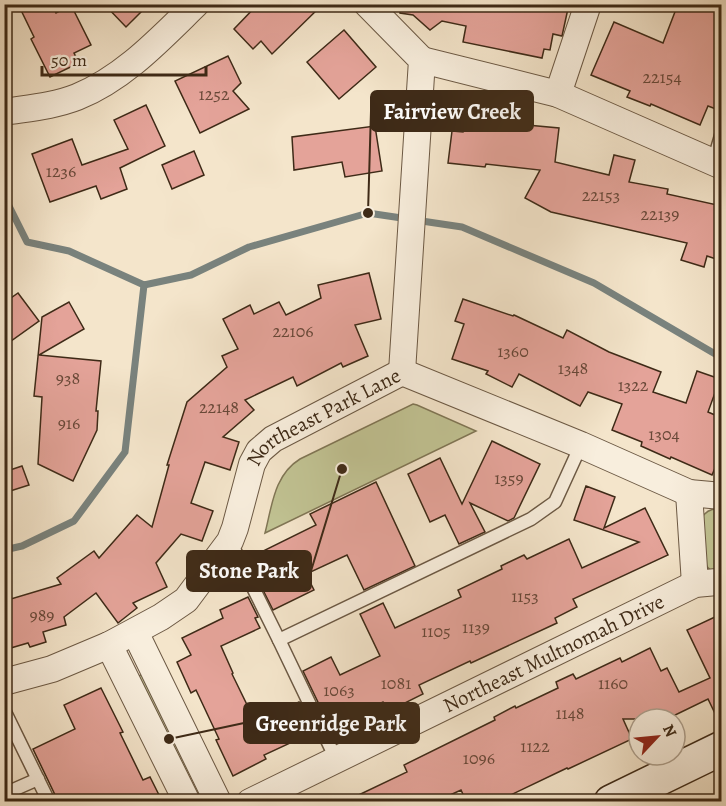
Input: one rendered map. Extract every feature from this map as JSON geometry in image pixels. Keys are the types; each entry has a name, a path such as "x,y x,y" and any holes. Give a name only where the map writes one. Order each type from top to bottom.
{"main road":[{"path":"611,801 722,748"}],"street":[{"path":"4,112 39,107 76,97 108,81 136,61 196,4"},
{"path":"558,94 588,4"},
{"path":"376,8 422,60 558,94 717,164"},
{"name":"Northeast Park Lane","path":"4,682 52,669 109,645 135,632 186,600 230,541 236,528 252,464 259,451 273,439 402,372 422,60"},
{"path":"402,372 581,445 689,493 722,496"},
{"path":"689,493 695,584"},
{"name":"Northeast Multnomah Drive","path":"250,801 695,584 722,581"},
{"path":"135,632 218,801"},
{"path":"109,645 187,801"}],"lane":[{"path":"717,164 722,132"},
{"path":"279,640 531,519 555,502 581,445"},
{"path":"230,541 336,759"},
{"path":"4,710 49,801"},
{"path":"4,794 38,779"}],"green space":[{"path":"413,404 476,431 265,533 275,492 279,482 291,466 300,459"},
{"path":"717,509 721,511 721,573 712,571 705,563 702,518 708,511"},
{"path":"144,676 203,800 201,801 193,801 136,677"}],"building":[{"path":"18,4 52,4 56,13 71,5 91,45 74,53 79,63 50,77 31,39 34,37"},
{"path":"104,4 149,4 126,27"},
{"path":"258,4 323,4 272,54 261,41 253,49 234,29"},
{"path":"400,4 569,4 562,36 553,34 550,50 544,49 542,58 463,42 466,26 442,21 430,30 413,15 400,13"},
{"path":"678,4 722,4 722,95 716,109 708,106 700,125 651,104 650,106 627,97 630,91 591,75 614,22 663,43"},
{"path":"344,30 376,67 339,99 307,62"},
{"path":"228,56 241,83 233,91 249,109 200,133 175,81"},
{"path":"146,105 165,146 120,168 127,189 101,199 96,186 50,202 32,154 72,139 82,165 128,149 114,120"},
{"path":"465,111 497,114 496,122 559,128 555,162 609,175 614,155 635,160 629,182 668,189 667,194 722,206 722,261 707,256 704,267 681,260 687,243 551,212 525,198 540,170 486,164 485,167 448,163 452,131 463,132"},
{"path":"375,126 382,171 345,177 342,162 294,170 292,137"},
{"path":"194,151 204,175 172,189 162,165"},
{"path":"369,273 381,319 355,325 368,356 343,367 341,363 297,386 293,377 245,400 254,410 223,437 239,442 230,470 205,462 191,503 213,511 202,541 181,534 156,563 167,587 133,603 137,608 118,623 96,593 64,617 66,625 43,632 46,642 30,647 28,643 4,650 4,601 61,584 57,578 94,551 99,558 137,515 152,527 169,465 167,465 187,402 227,367 222,356 238,349 223,319 250,305 254,314 279,302 286,315 321,298 318,285"},
{"path":"18,293 39,321 4,346 4,303"},
{"path":"463,299 514,315 563,338 567,330 609,352 661,372 653,392 686,403 697,371 720,379 708,412 722,418 722,452 712,475 641,446 642,442 612,430 622,404 588,392 580,406 519,374 512,387 486,374 488,371 452,359 464,324 455,321"},
{"path":"69,302 84,329 39,355 101,361 96,411 98,411 97,430 73,481 38,464 42,397 34,396 42,317"},
{"path":"492,441 540,464 514,518 508,521 470,503 485,532 459,544 445,515 430,522 408,474 440,458 462,504"},
{"path":"22,466 29,485 4,493 4,472"},
{"path":"376,482 415,566 364,590 347,555 306,574 314,590 273,610 263,590 274,585 259,553 316,525 310,514"},
{"path":"586,486 615,497 604,528 645,508 668,555 573,599 577,607 555,618 557,623 419,685 423,694 387,712 383,702 330,727 303,671 331,657 340,675 380,656 360,614 383,603 395,628 461,597 458,590 502,569 501,566 524,555 527,559 569,539 582,568 639,542 574,520"},
{"path":"248,597 258,617 255,618 260,628 221,646 232,674 255,721 299,702 314,732 264,755 266,759 233,776 196,690 191,693 177,662 191,655 182,638 223,618 220,610"},
{"path":"717,616 722,626 722,728 708,699 687,709 687,707 627,707 627,719 623,719 627,728 627,741 498,801 466,801 461,790 437,801 346,801 407,772 404,765 495,720 494,717 558,688 556,682 573,674 576,679 620,658 622,662 650,648 661,671 667,668 679,692 710,678 687,630"},
{"path":"101,688 143,780 150,777 162,801 58,801 33,749 75,729 64,705"}],"waterway":[{"path":"4,196 27,242 69,251 144,285 191,275 249,247 368,213 462,227 594,283 722,358"},
{"path":"4,550 22,546 74,521 125,452 144,285"}],"place":[{"name":"Fairview Creek","path":"368,213"},
{"name":"Stone Park","path":"342,469"},
{"name":"Greenridge Park","path":"169,739"}]}
